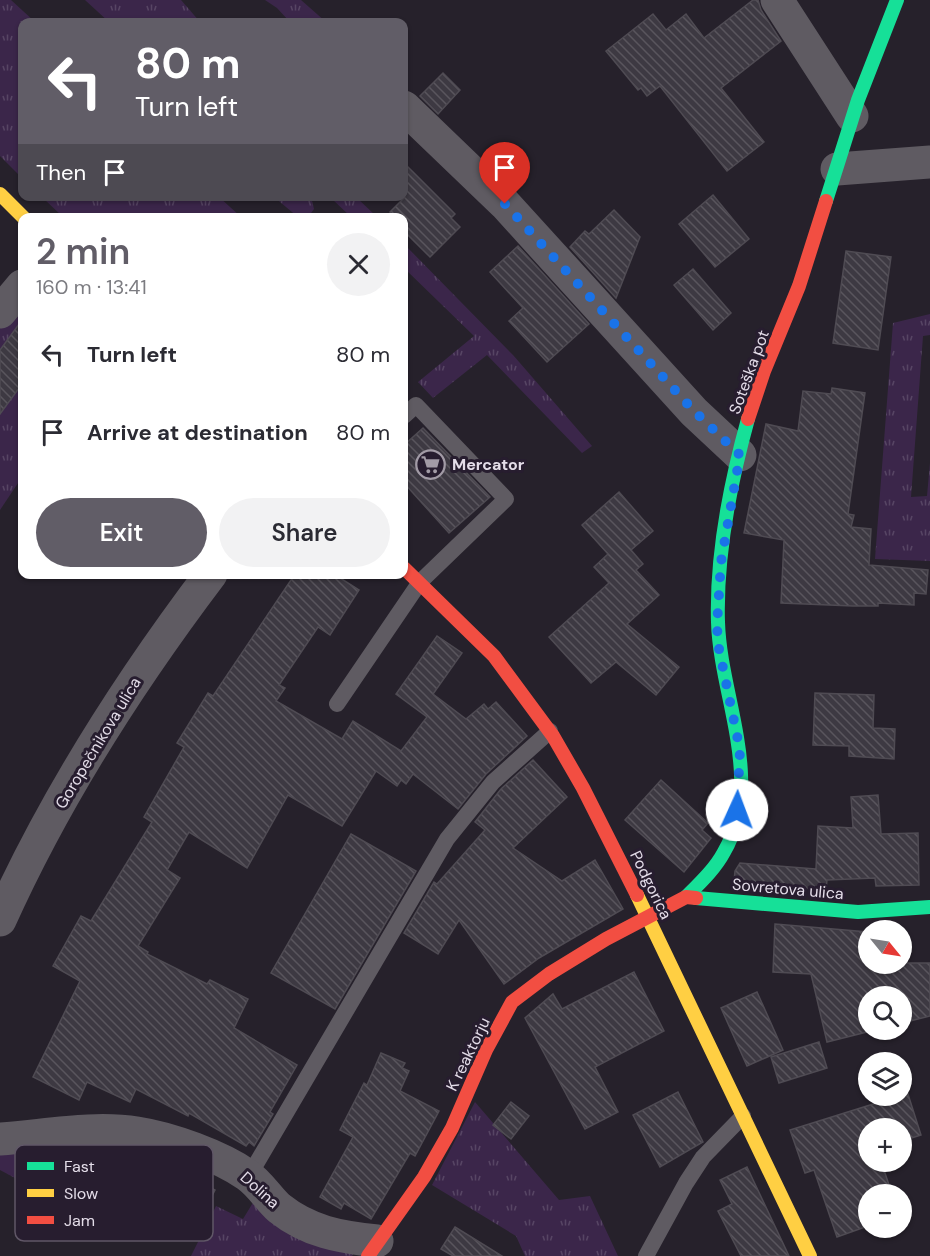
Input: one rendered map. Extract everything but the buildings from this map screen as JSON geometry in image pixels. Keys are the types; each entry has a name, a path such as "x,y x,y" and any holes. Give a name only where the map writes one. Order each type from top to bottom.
{"street":[{"path":"777,0 852,116"},
{"name":"Soteška pot","path":"686,897 707,875 727,846 737,810 740,750 718,644 717,625 721,562 740,455 752,405 804,273 852,116 897,0"},
{"path":"408,111 505,204 694,411 740,455"},
{"path":"837,169 930,162"},
{"path":"0,194 19,213"},
{"path":"0,312 18,291"},
{"name":"Podgorica","path":"408,571 494,657 550,731 583,788 648,917 810,1256"},
{"name":"Goropečnikova ulica","path":"0,920 19,878 128,692 207,579"},
{"path":"648,917 686,897"},
{"name":"Sovretova ulica","path":"686,897 858,912 930,907"},
{"name":"K reaktorju","path":"373,1249 424,1177 452,1128 486,1050 512,1002 549,974 606,939 648,917"},
{"name":"Dolina","path":"0,1139 91,1132 137,1133 178,1145"},
{"name":"Dolina","path":"213,1156 249,1176 278,1207 305,1226 373,1249"}],"lane":[{"path":"337,704 420,582 506,499 416,405 408,412"},
{"path":"249,1176 447,840 493,782 550,731"},
{"path":"646,1256 698,1166 743,1116"}],"green space":[{"path":"0,0 11,0 31,18 18,18 18,174 0,156"},
{"path":"85,0 181,0 197,18 105,18"},
{"path":"265,0 301,0 321,18 286,18"},
{"path":"46,201 223,201 237,213 59,213"},
{"path":"279,201 312,201 314,209 311,213 293,213"},
{"path":"334,201 360,201 373,213 347,213"},
{"path":"408,248 513,355 592,446 582,453 487,355 433,398 418,382 474,336 408,272"},
{"path":"18,301 18,483 0,510 0,321"},
{"path":"930,314 930,335 923,336 911,497 927,496 930,463 930,561 875,559 893,323"},
{"path":"475,1102 559,1200 590,1196 618,1256 525,1256 516,1236 432,1185"},
{"path":"15,1152 15,1178 0,1170 0,1153"},
{"path":"254,1201 354,1252 352,1256 191,1256 198,1241 213,1241 213,1212 216,1206 243,1219"}],"traffic: fast":[{"path":"826,201 858,100 897,0"},
{"path":"686,897 712,870 724,852 736,825 741,797 741,768 721,650 718,597 726,520 735,469 748,419"},
{"path":"696,898 858,912 930,907"}],"traffic: slow":[{"path":"0,194 19,213"},
{"path":"637,895 810,1256"}],"traffic: jam":[{"path":"748,419 764,371 799,286 826,201"},
{"path":"408,572 494,656 553,736 583,788 637,895"},
{"path":"368,1256 424,1177 452,1128 486,1050 512,1002 549,974 606,939 686,897 696,898"}],"place":[{"name":"Mercator","path":"431,464"}],"route":[{"path":"505,204 694,411 740,455 721,562 717,605 718,644 740,750 737,810"}]}
